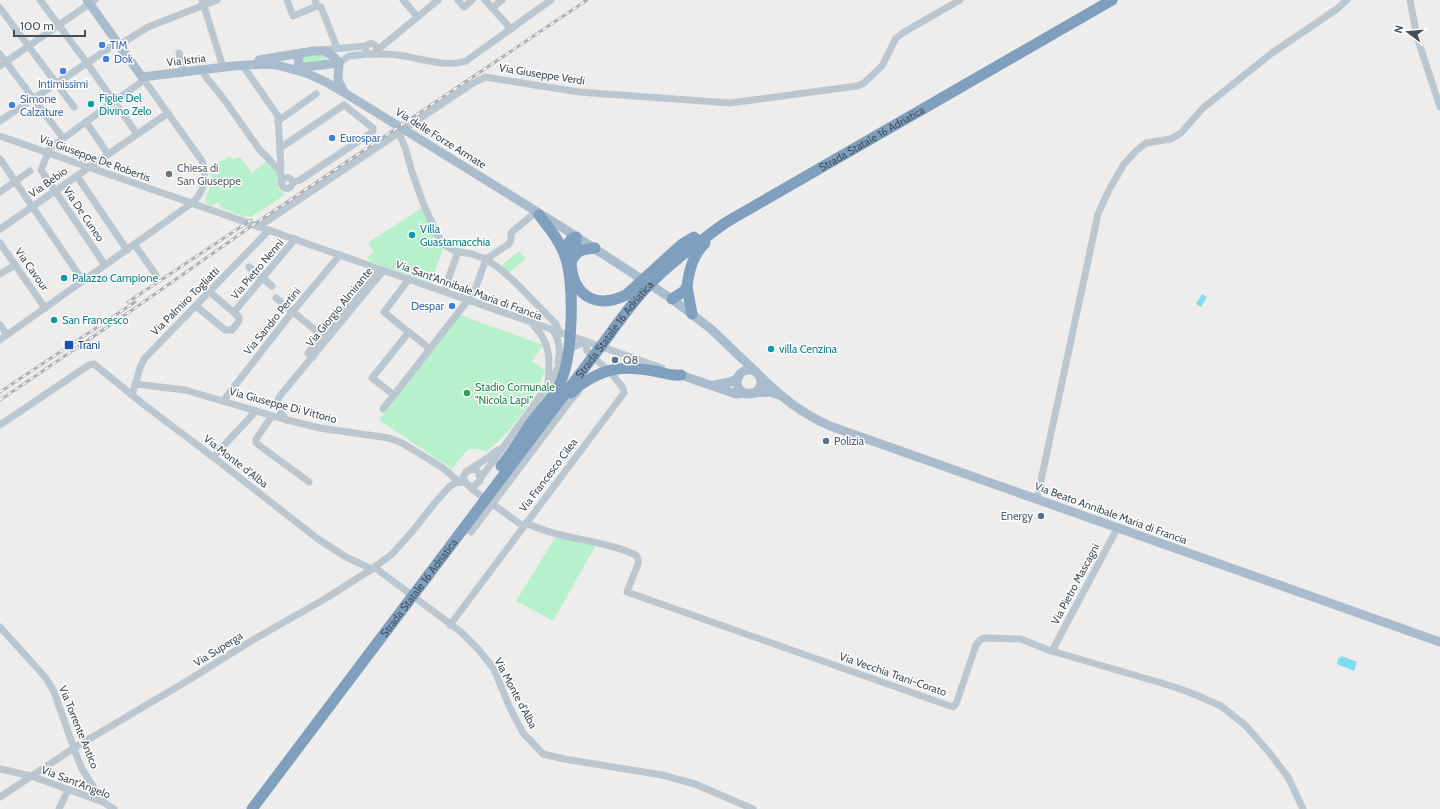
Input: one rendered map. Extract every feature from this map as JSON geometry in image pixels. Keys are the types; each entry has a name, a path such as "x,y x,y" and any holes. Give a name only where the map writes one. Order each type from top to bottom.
{"highway":[{"name":"Strada Statale 16 Adriatica","path":"464,530 464,521 627,304 659,269 698,235 730,213 1101,0"},
{"name":"Strada Statale 16 Adriatica","path":"244,809 405,601 464,530 602,344 646,289 659,269 726,223 1112,0"},
{"path":"672,299 683,292 686,286 692,260 699,248 709,239 759,207 767,199"},
{"path":"537,214 557,240 568,258 575,283 580,291 588,298 604,302 615,300 626,295 659,269"},
{"path":"464,530 462,519 505,462 559,385 565,371 572,296 568,244 571,238 576,237"},
{"path":"568,258 582,249 595,248"},
{"path":"686,286 692,314"},
{"path":"518,456 531,446 571,392 579,385 604,373 617,369 643,370 671,376 681,375"},
{"name":"Strada Statale 16 Adriatica","path":"252,809 405,601"}],"main road":[{"path":"91,1 118,44 143,78"},
{"path":"323,51 332,55 340,63 338,80 344,93"},
{"path":"323,51 328,57 326,64"},
{"name":"Via Istria","path":"232,66 301,53 323,51"},
{"path":"301,53 298,60 298,64 301,69"},
{"name":"Via Istria","path":"143,78 232,66 277,65 301,69 340,63"},
{"name":"Via delle Forze Armate","path":"301,69 326,82 385,118 403,133 560,226 672,299 711,329 757,374"},
{"name":"Via delle Forze Armate","path":"524,204 559,228 562,228"},
{"name":"Via delle Forze Armate","path":"734,352 739,361 739,376"},
{"path":"711,385 726,383 739,376 746,370 749,370 757,374 761,382 760,386 755,392 750,393 739,388 739,376"},
{"name":"Via Beato Annibale Maria di Francia","path":"757,374 779,395 813,419 830,426 1440,642"},
{"name":"Via Beato Annibale Maria di Francia","path":"681,375 736,394 770,392 779,395"}],"street":[{"path":"40,0 137,134"},
{"path":"0,121 87,63 143,30 203,3 217,0"},
{"path":"287,0 293,16 316,3 321,7 337,48"},
{"path":"403,0 417,16"},
{"path":"340,63 349,56 373,49 387,41 438,0"},
{"path":"458,0 464,7 472,0"},
{"path":"485,0 511,29"},
{"path":"492,8 502,0"},
{"path":"373,49 445,64 459,63 466,61 551,0"},
{"name":"Via Giuseppe Verdi","path":"258,226 403,133 470,85 485,77 579,92 730,104 857,86 864,83 882,66 896,38 906,30 960,0"},
{"path":"1037,499 1098,214 1109,190 1124,164 1146,143 1171,139 1181,133 1203,108 1272,53 1337,9 1347,0"},
{"path":"1410,0 1417,37 1440,107"},
{"path":"3,64 91,1"},
{"path":"203,3 223,67"},
{"path":"0,8 74,107"},
{"name":"Via Istria","path":"323,51 337,48 373,49"},
{"path":"179,53 184,72"},
{"path":"0,54 3,64 33,99 63,138"},
{"path":"243,66 277,114 282,182 285,178 300,180 371,133 373,129 372,126 344,105 280,148"},
{"path":"203,70 206,77 226,102 259,149 291,180"},
{"path":"0,340 192,204 200,194 203,187 205,172 199,156 143,78 114,102 50,148 48,152"},
{"path":"278,121 316,94"},
{"name":"Via Bebio","path":"0,229 168,113"},
{"path":"86,122 108,154"},
{"path":"403,133 412,172 434,230 444,244 458,252 469,253 486,259 530,296 556,324 557,332"},
{"name":"Via Giuseppe De Robertis","path":"0,136 250,224"},
{"name":"Via De Cuneo","path":"48,152 41,170 105,265"},
{"path":"0,159 83,281"},
{"path":"0,192 30,172"},
{"path":"77,176 127,250"},
{"path":"383,409 469,301 486,259 509,244 513,231 537,214"},
{"name":"Via Sant'Annibale Maria di Francia","path":"250,224 444,291 533,325 681,375"},
{"name":"Via Palmiro Togliatti","path":"132,395 144,358 269,230"},
{"name":"Via Pietro Nenni","path":"234,312 295,239"},
{"name":"Via Cavour","path":"0,243 45,308"},
{"path":"134,244 156,275"},
{"path":"444,291 458,252"},
{"name":"Via Sandro Pertini","path":"223,401 340,255"},
{"path":"0,274 15,264"},
{"path":"249,267 272,286"},
{"name":"Via Giorgio Almirante","path":"287,420 280,414 277,403 279,397 381,270"},
{"path":"406,330 384,312 409,279"},
{"path":"196,306 227,331 232,330 239,321 239,317 210,292"},
{"path":"276,298 325,338"},
{"path":"0,325 7,335"},
{"name":"Via Superga","path":"533,325 540,331 548,346 550,359 548,385"},
{"path":"394,395 372,378 409,332 430,349"},
{"name":"Via Superga","path":"548,346 550,336 557,332 560,353 557,368"},
{"name":"Via Superga","path":"0,797 74,748 251,641 323,600 392,554 449,487 455,483 464,483 474,486 479,481 504,444 528,415 548,385 565,355 573,347 585,342"},
{"name":"Via Francesco Cilea","path":"450,624 624,392 623,388 612,374 587,351 585,342"},
{"name":"Via Monte d'Alba","path":"0,425 89,364 93,364 318,539 342,554 373,568 461,632 479,650 494,669 509,706 523,733 543,754 662,776 695,784 753,809"},
{"path":"464,530 493,504 570,400 581,389 612,374"},
{"name":"Via Giuseppe Di Vittorio","path":"135,384 172,388 287,420 335,431 397,440 443,468 453,477 479,494"},
{"path":"213,456 256,411"},
{"path":"272,416 256,439 256,443 309,482"},
{"name":"Via Superga","path":"434,504 445,486 453,477 483,461 504,444"},
{"name":"Via Giuseppe Di Vittorio","path":"443,468 465,471"},
{"path":"464,483 463,477 465,471 475,469 479,473 479,494 524,525"},
{"name":"Via Vecchia Trani-Corato","path":"524,525 556,535 596,543 636,555 638,559 627,592 953,707 956,704 975,649 980,640 984,638 1021,640 1052,651 1189,692 1221,706 1245,725 1288,777 1303,809"},
{"name":"Via Pietro Mascagni","path":"1052,651 1118,527"},
{"name":"Via Torrente Antico","path":"0,627 42,673 54,692 82,769 103,802"},
{"name":"Via Sant'Angelo","path":"0,769 31,776 103,802 114,809"},
{"path":"59,809 68,790"}],"green space":[{"path":"322,52 326,56 324,62 303,64 301,58"},
{"path":"230,156 232,159 240,157 252,173 267,161 277,173 278,187 285,195 251,217 248,215 245,217 221,208 220,204 216,203 213,206 207,204 205,198 209,190 211,175 210,167"},
{"path":"423,207 444,246 431,283 369,261 367,257 374,252 368,243"},
{"path":"519,251 526,259 508,273 502,265"},
{"name":"Stadio Comunale \"Nicola Lapi\"","path":"460,315 543,345 532,361 545,370 535,394 505,435 486,452 480,449 467,450 452,469 379,420"},
{"path":"556,536 596,545 553,621 516,601"}],"water":[{"path":"1202,294 1207,297 1201,307 1196,304"},
{"path":"1342,656 1357,662 1354,671 1337,664 1338,659"}],"railway":[{"path":"0,400 253,225 587,0"},
{"path":"128,302 251,220"},
{"path":"0,392 135,302"}],"place":[{"name":"TIM","path":"102,45"},
{"name":"Dok","path":"106,59"},
{"name":"Intimissimi","path":"63,71"},
{"name":"Figlie Del Divino Zelo","path":"91,104"},
{"name":"Simone Calzature","path":"12,105"},
{"name":"Eurospar","path":"332,138"},
{"name":"Chiesa di San Giuseppe","path":"169,174"},
{"name":"Villa Guastamacchia","path":"412,235"},
{"name":"Palazzo Campione","path":"64,278"},
{"name":"Despar","path":"452,306"},
{"name":"San Francesco","path":"54,320"},
{"name":"Trani","path":"69,345"},
{"name":"villa Cenzina","path":"771,349"},
{"name":"Q8","path":"615,360"},
{"name":"Stadio Comunale \"Nicola Lapi\"","path":"467,393"},
{"name":"Polizia","path":"826,441"},
{"name":"Energy","path":"1041,516"}]}
